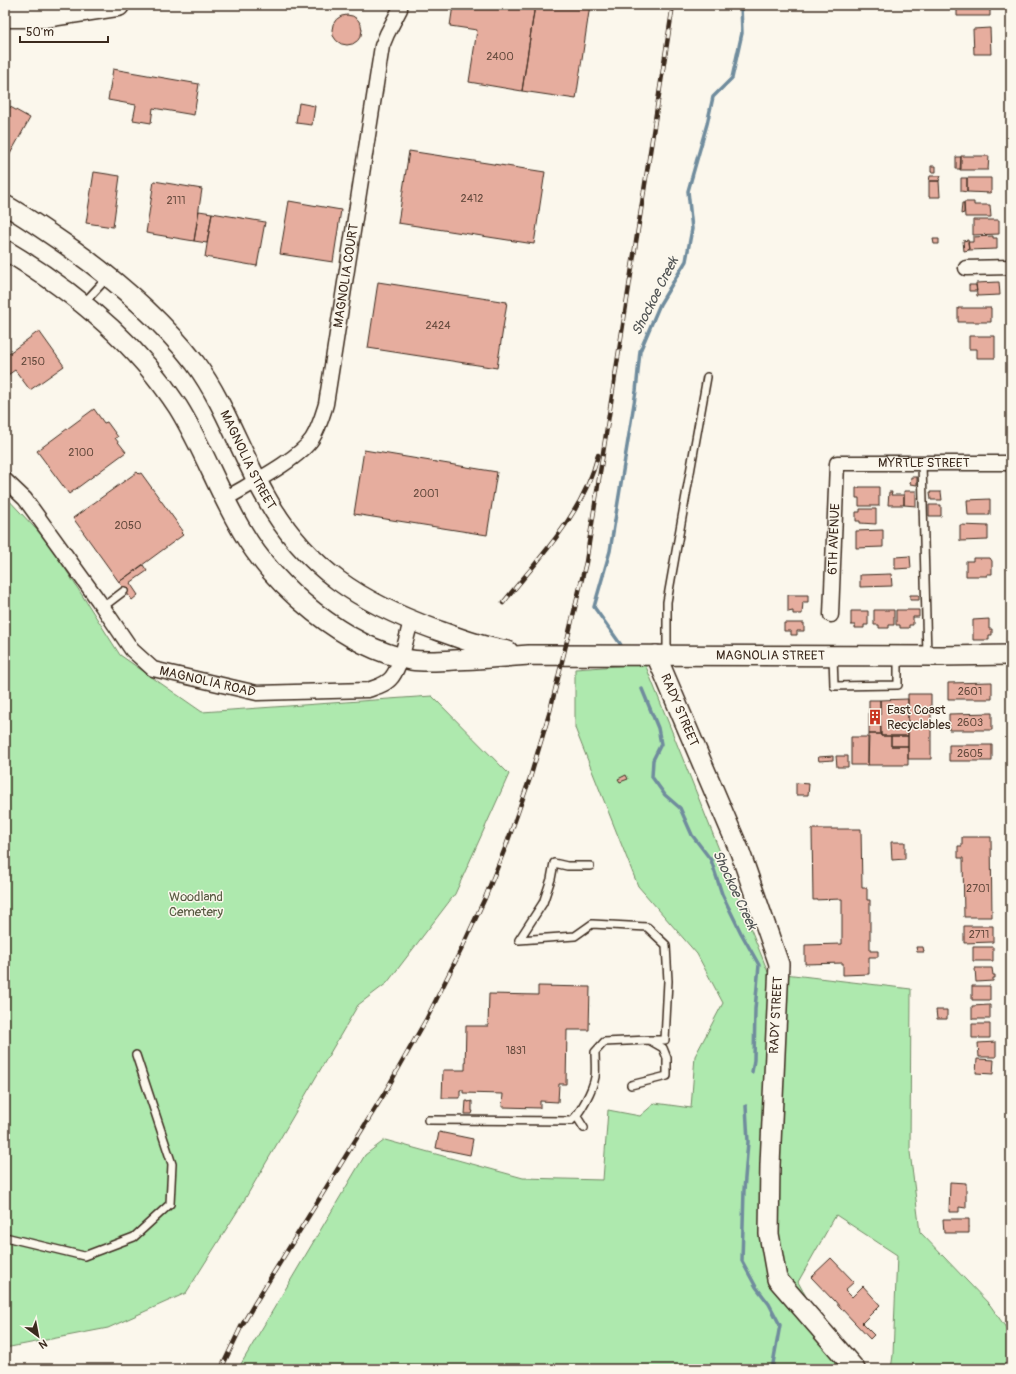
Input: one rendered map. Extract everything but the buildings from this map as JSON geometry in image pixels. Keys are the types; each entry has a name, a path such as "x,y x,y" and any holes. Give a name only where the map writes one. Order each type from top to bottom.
{"highway":[{"path":"5,16 46,16 118,5"}],"main road":[{"name":"MAGNOLIA STREET","path":"5,205 44,230 109,276 154,316 182,348 196,365 217,398 256,480 272,508 283,525 300,546 323,569 355,593 377,606 411,621 485,647 529,655"},
{"name":"MAGNOLIA STREET","path":"5,250 35,269 83,304 126,343 145,364 178,407 198,442 242,532 253,549 293,594 325,620 364,643 401,657 426,661 488,659 529,655 1011,655"},
{"name":"RADY STREET","path":"662,655 740,852 779,964 770,1165 769,1227 777,1279 855,1369"}],"street":[{"name":"MAGNOLIA COURT","path":"225,499 298,454 311,440 321,424 327,397 382,46 400,9"},
{"path":"966,268 1011,267"},
{"name":"MYRTLE STREET","path":"837,464 1011,463"},
{"name":"6TH AVENUE","path":"831,615 837,464"},
{"name":"MAGNOLIA ROAD","path":"5,480 25,499 132,650 153,669 257,693 368,690 379,687 388,681 396,672 411,621"}],"lane":[{"path":"83,304 109,276"},
{"path":"662,655 667,602 707,377"},
{"path":"922,463 927,656"},
{"path":"103,607 124,591"},
{"path":"833,656 834,686 898,685 898,656"},
{"path":"428,1120 571,1122 577,1117 593,1085 595,1078 595,1052 604,1042 665,1040 668,981 666,945 647,927 592,924 574,936 519,940 543,904 551,879 554,863 567,866 590,866"},
{"path":"631,1085 667,1076 667,1058 663,1048 649,1040"},
{"path":"5,1237 84,1256 134,1237 170,1204 172,1164 136,1055"},
{"path":"577,1117 584,1128"}],"green space":[{"name":"Woodland Cemetery","path":"5,496 49,543 120,655 202,712 432,696 509,774 455,894 387,983 358,1005 242,1204 186,1293 108,1328 5,1348"},
{"path":"645,664 768,972 911,989 910,1152 920,1232 990,1305 1011,1335 1011,1369 891,1369 893,1355 897,1255 836,1215 798,1282 846,1369 238,1369 365,1155 385,1140 523,1178 603,1180 608,1110 640,1116 655,1103 691,1108 695,1056 723,1003 697,954 638,886 575,728 575,669"}],"waterway":[{"name":"Shockoe Creek","path":"621,645 594,607 610,551 636,391 640,351 660,304 686,261 692,229 688,191 713,97 732,78 742,33 741,5"},
{"name":"Shockoe Creek","path":"642,689 658,728 661,744 653,760 652,777 665,795 680,808 692,835 711,860 722,894 759,965 755,1009 754,1060 752,1072"},
{"name":"Shockoe Creek","path":"746,1106 748,1142 744,1190 742,1261 756,1287 769,1304 780,1325 772,1369"}],"railway":[{"path":"221,1369 241,1327 255,1303 384,1094 427,1018 485,898 506,846 530,778 550,711 586,562 673,5"},
{"path":"503,603 559,534 582,496 598,455"}],"place":[{"name":"East Coast Recyclables","path":"875,717"}]}
